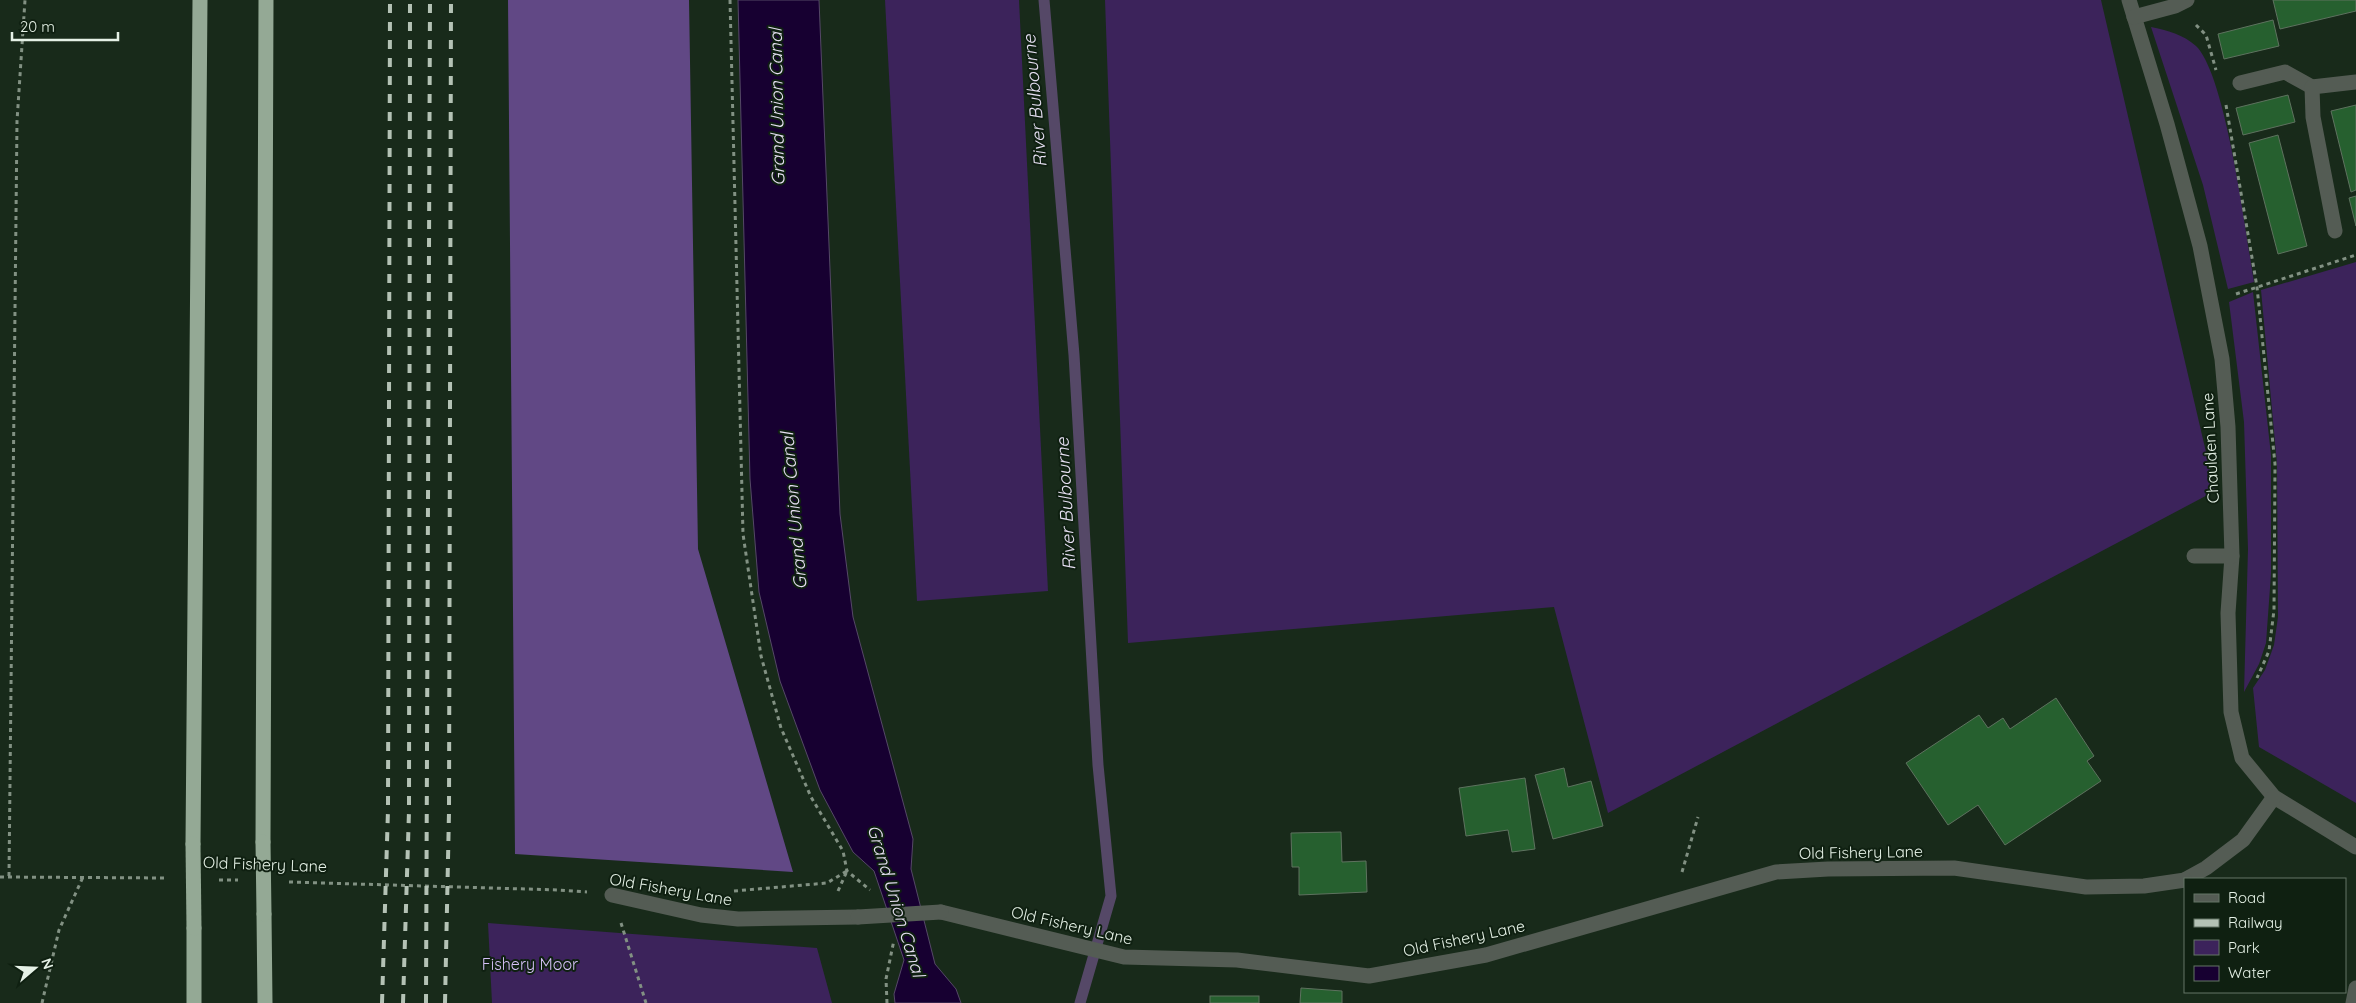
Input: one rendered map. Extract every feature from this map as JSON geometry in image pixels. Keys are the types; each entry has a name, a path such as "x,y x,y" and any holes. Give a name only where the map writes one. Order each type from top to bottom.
{"highway":[{"path":"194,1003 193,844 200,0"},
{"path":"265,1003 263,842 266,0"}],"street":[{"name":"Chaulden Lane","path":"2129,0 2192,218 2212,302 2222,360 2228,427 2232,556 2228,613 2231,712 2242,758 2274,797 2356,847"},
{"path":"2134,17 2181,3"},
{"path":"2240,83 2285,72 2312,87 2356,82"},
{"path":"2312,87 2313,118 2335,231"},
{"path":"2194,556 2232,556"},
{"name":"Old Fishery Lane","path":"2189,878 2206,868 2242,840 2274,797"},
{"name":"Old Fishery Lane","path":"612,895 702,915 738,919 858,917 941,912 1124,957 1238,960 1369,976 1486,955 1776,872 1828,869 1954,868 2086,887 2144,886 2184,880"},
{"path":"2353,1003 2356,988"}],"path":[{"path":"9,876 17,121 25,0"},
{"path":"702,915 732,891 826,883 848,871 843,851 811,797 781,728 762,656 743,534 730,0"},
{"path":"2181,3 2206,36 2217,72"},
{"path":"2224,100 2229,119 2257,287 2275,464 2274,610 2269,651 2262,671 2231,712"},
{"path":"2212,302 2356,255"},
{"path":"1673,902 1698,817"},
{"path":"0,877 169,878"},
{"path":"42,1003 59,930 83,878"},
{"name":"Old Fishery Lane","path":"209,880 239,880"},
{"name":"Old Fishery Lane","path":"279,882 559,890 612,895"},
{"path":"612,895 646,1003"}],"green space":[{"path":"885,0 1019,0 1048,591 917,601"},
{"path":"1105,0 2101,0 2215,491 1608,813 1554,607 1128,643"},
{"path":"2151,27 2169,31 2186,39 2196,46 2207,63 2217,89 2233,157 2254,282 2228,289 2203,185"},
{"path":"2356,262 2356,803 2259,747 2253,688 2265,670 2274,645 2278,617 2277,464 2261,290"},
{"path":"2253,292 2271,455 2271,574 2266,643 2259,664 2244,692 2248,549 2244,422 2229,302"},
{"name":"Fishery Moor","path":"488,923 817,948 832,1003 492,1003"}],"shaded area":[{"path":"508,0 689,0 698,549 793,872 515,854"}],"water":[{"name":"Grand Union Canal","path":"738,0 819,0 840,514 853,617 913,839 911,869 935,964 956,989 961,1003 895,1003 894,994 904,960 874,871 853,852 820,790 780,681 759,592 750,479"}],"building":[{"path":"2273,0 2356,0 2356,11 2280,29"},
{"path":"2273,20 2279,46 2224,59 2218,34"},
{"path":"2288,95 2295,122 2243,135 2236,108"},
{"path":"2356,105 2356,190 2351,192 2331,111"},
{"path":"2278,135 2307,246 2278,254 2249,143"},
{"path":"2356,196 2356,226 2349,198"},
{"path":"2056,698 2094,756 2087,761 2101,781 2005,845 1978,805 1948,825 1906,763 1979,715 1988,728 2003,718 2010,729"},
{"path":"1564,768 1568,787 1591,781 1603,826 1553,839 1535,775"},
{"path":"1525,778 1535,849 1512,852 1508,830 1466,836 1459,788"},
{"path":"1341,832 1342,862 1366,861 1367,892 1299,895 1299,867 1292,867 1291,833"},
{"path":"1301,988 1342,991 1342,1003 1300,1003"},
{"path":"1210,996 1259,996 1259,1003 1210,1003"}],"waterway":[{"name":"River Bulbourne","path":"1044,0 1074,355 1098,765 1111,896 1080,1003"}],"railway":[{"path":"382,1003 388,810 390,0"},
{"path":"403,1003 409,811 410,0"},
{"path":"426,1003 430,0"},
{"path":"445,1003 449,812 451,0"}]}
